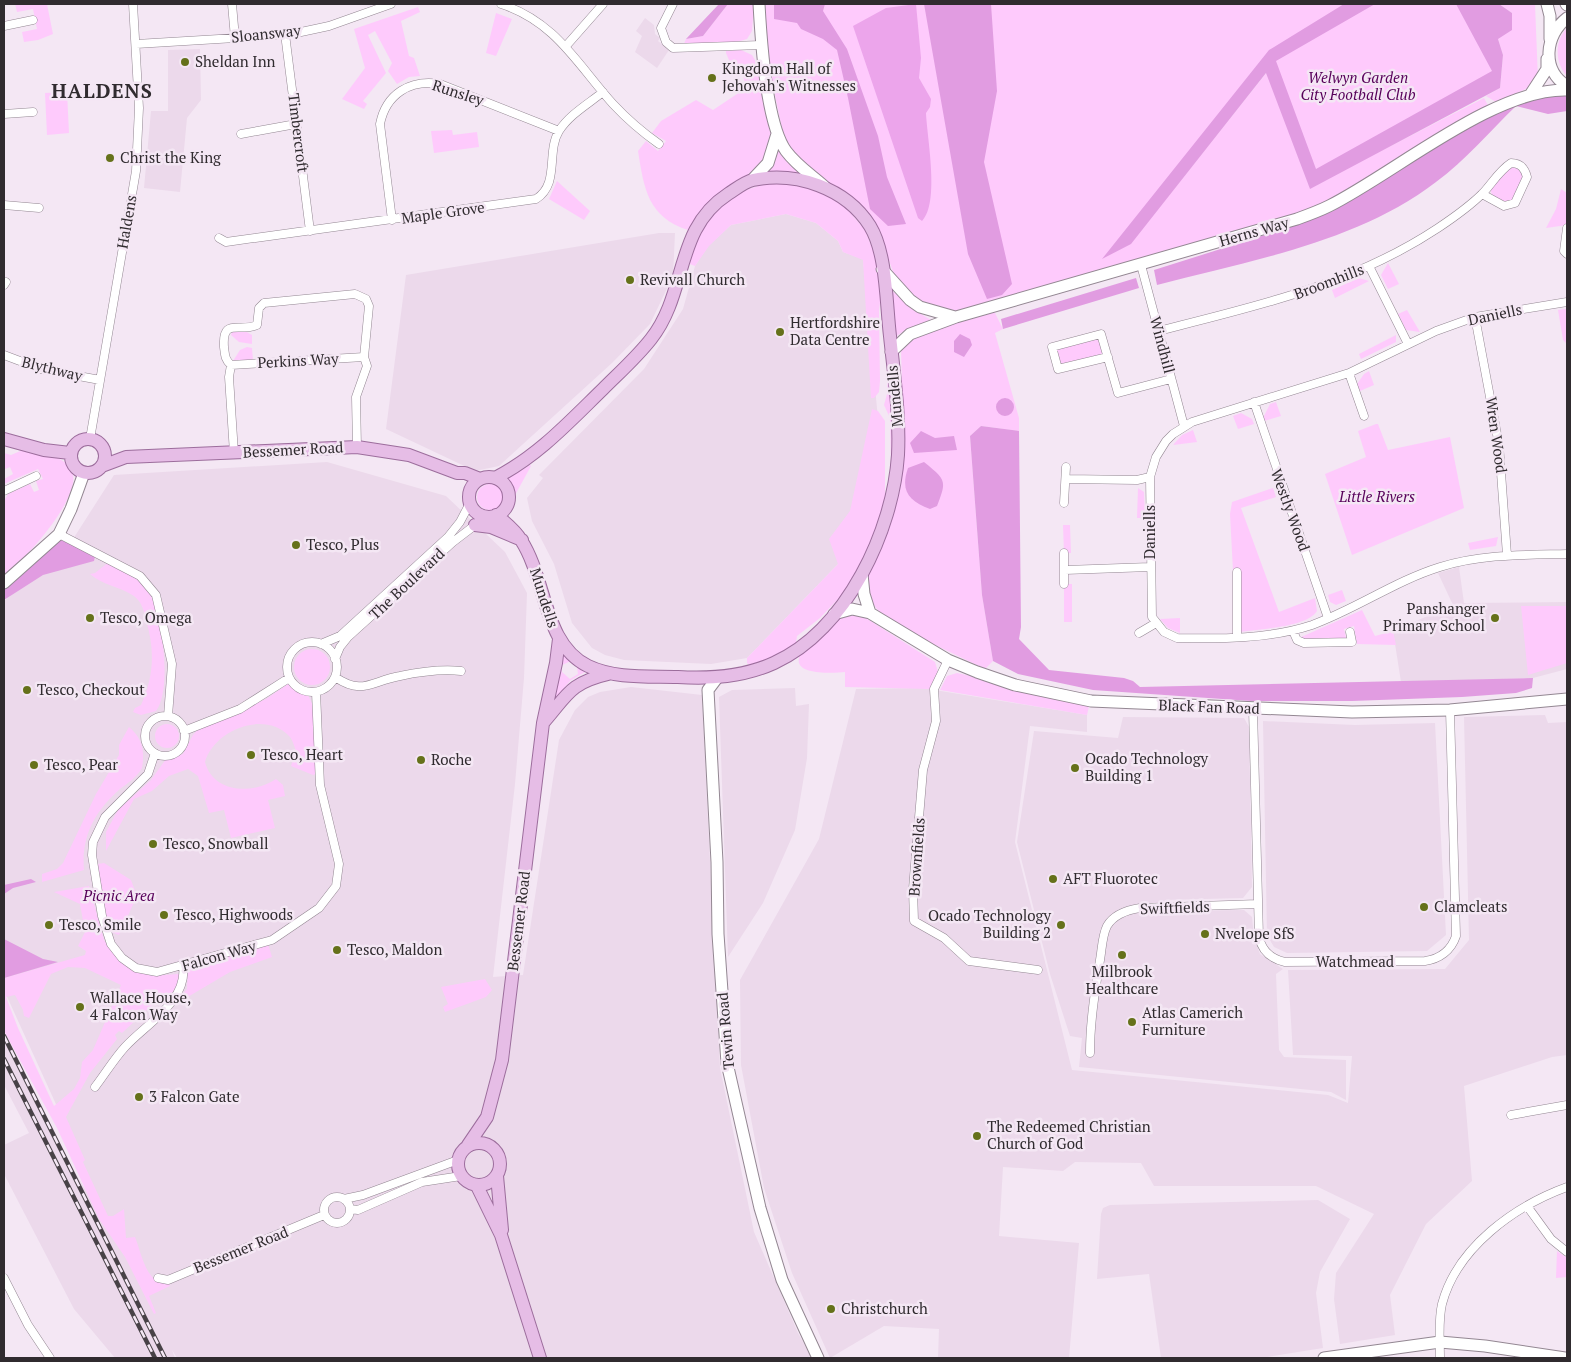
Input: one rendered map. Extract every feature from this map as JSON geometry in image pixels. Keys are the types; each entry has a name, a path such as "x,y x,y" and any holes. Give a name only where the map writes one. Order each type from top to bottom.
{"main road":[{"name":"Mundells","path":"492,516 509,525 522,540 537,574 558,639 572,655 584,664 608,674 717,678 746,673 782,659 800,647 834,614 862,574 887,515 895,478 898,417 882,269 877,244 869,225 848,201 827,189 795,179 752,180"},
{"path":"495,478 515,468 545,445 653,337 670,306 693,232 701,219 714,204 752,180"},
{"path":"90,438 103,448 105,459 102,466 95,472 84,472 74,466 70,453 76,444 90,438"},
{"path":"4,439 44,450 70,453"},
{"name":"Bessemer Road","path":"102,466 126,457 357,447 409,455 457,473 465,473 480,479"},
{"name":"Bessemer Road","path":"103,448 126,457"},
{"path":"457,473 476,512 492,516 506,506 509,496 503,482 485,476 472,486 470,498"},
{"path":"475,525 492,527 522,540"},
{"name":"Bessemer Road","path":"489,1145 488,1117 502,1060 543,723 556,663 558,639"},
{"path":"543,723 575,686 592,677 608,674"},
{"name":"Bessemer Road","path":"468,1145 488,1117"},
{"path":"497,1176 490,1182 477,1186 468,1183 461,1176 457,1164 462,1151 468,1145 478,1143 489,1145 498,1154 500,1161 497,1176 502,1224 501,1235"},
{"path":"477,1186 501,1235 540,1358"}],"street":[{"name":"Haldens","path":"90,438 136,171 139,108 133,4"},
{"path":"232,4 235,38"},
{"name":"Sloansway","path":"136,44 285,34 329,26 391,4"},
{"path":"501,4 516,9 537,21 566,46 631,123 659,144"},
{"path":"566,46 603,4"},
{"path":"673,4 661,28 666,42 673,48 762,45"},
{"path":"759,4 762,45 777,134 794,160 827,189"},
{"path":"1530,95 1547,69 1550,16 1547,4"},
{"path":"1550,39 1559,24 1567,18"},
{"path":"4,26 34,20"},
{"name":"Timbercroft","path":"285,34 310,231"},
{"path":"1548,53 1553,72 1567,88"},
{"name":"Runsley","path":"392,220 380,124 382,114 390,100 408,86 422,82 440,84 559,131"},
{"name":"Herns Way","path":"891,352 910,334 956,318 1297,219 1329,206 1452,132 1491,111 1530,95 1567,88"},
{"name":"Maple Grove","path":"219,238 226,242 536,199 547,188 554,145 559,131 570,118 603,92"},
{"path":"4,114 32,112"},
{"path":"241,134 296,124"},
{"path":"752,180 768,163 777,134"},
{"name":"Broomhills","path":"1158,331 1301,294 1370,266 1436,229 1482,194 1502,169 1512,163 1522,166 1527,178 1515,203 1504,206 1482,194"},
{"path":"4,205 39,208"},
{"path":"1567,228 1564,250 1567,254"},
{"name":"Windhill","path":"1141,265 1184,426"},
{"path":"1370,266 1408,344"},
{"path":"882,269 910,300 920,307 956,318"},
{"path":"234,452 229,373 232,365 225,358 224,334 229,328 257,325 259,308 264,303 355,294 366,299 369,306 364,357 367,366 356,397 357,447"},
{"name":"Daniells","path":"1156,623 1152,617 1150,477 1160,449 1173,434 1184,426 1349,373 1436,331 1475,317 1567,302"},
{"name":"Wren Wood","path":"1475,317 1499,445 1507,555"},
{"path":"1108,357 1058,369 1052,347 1101,334 1108,357 1118,393 1171,379"},
{"name":"Blythway","path":"4,355 53,372 100,380"},
{"name":"Perkins Way","path":"232,365 364,357"},
{"path":"1349,373 1364,416"},
{"name":"Westly Wood","path":"1254,402 1328,618"},
{"path":"1064,503 1066,466"},
{"path":"4,583 59,534 72,509 84,472"},
{"path":"4,491 36,476"},
{"path":"1066,479 1137,480 1150,477"},
{"name":"The Boulevard","path":"321,644 340,636 448,537 460,522 470,498"},
{"name":"The Boulevard","path":"336,659 340,647 348,638 453,542 475,525 492,516"},
{"path":"59,534 140,576 156,596 172,664 168,716"},
{"path":"1064,553 1064,584"},
{"path":"1138,633 1156,623 1164,632 1177,638 1237,637 1293,631 1328,618 1401,582 1438,567 1462,561 1507,555 1567,554"},
{"path":"1065,570 1150,567"},
{"path":"1237,572 1237,637"},
{"path":"862,574 864,594 870,613"},
{"name":"Black Fan Road","path":"834,614 852,609 870,613 948,660 1015,684 1091,700 1253,709 1352,712 1450,710 1567,699"},
{"path":"1293,631 1297,640 1304,643 1352,642 1350,632"},
{"path":"306,643 321,644 327,647 336,659 335,677 329,686 316,692 303,690 289,678 287,664 293,651 306,643"},
{"name":"Brownfields","path":"948,660 934,690 936,722 923,770 913,889 914,921 944,938 969,961 1038,970"},
{"path":"335,677 346,684 364,687 401,676 449,670 461,671"},
{"path":"184,731 240,709 289,678"},
{"path":"695,678 708,690 717,678"},
{"name":"Tewin Road","path":"708,690 717,862 718,934 727,1063 760,1208 782,1280 818,1358"},
{"name":"Falcon Way","path":"155,753 148,774 105,817 93,842 92,855 105,931 111,944 122,958 146,971 157,972 272,940 319,908 336,886 340,864 320,784 316,692"},
{"name":"Watchmead","path":"1253,709 1258,904 1261,945 1270,956 1278,961 1425,961 1439,958 1450,948 1456,936 1450,710"},
{"path":"168,716 178,721 184,731 183,744 179,749 168,755 155,753 147,744 145,732 147,726 156,718 168,716"},
{"name":"Swiftfields","path":"1090,1053 1094,997 1104,935 1114,918 1125,911 1140,908 1258,904"},
{"path":"95,1087 124,1047 176,996 185,977 183,966"},
{"path":"1511,1116 1567,1106"},
{"path":"344,1199 350,1209 348,1218 342,1223 333,1223 324,1215 324,1206 331,1198 338,1197 344,1199 363,1195 458,1160"},
{"path":"350,1209 358,1210 422,1182 461,1176"},
{"path":"1440,1358 1442,1305 1449,1286 1462,1264 1496,1226 1549,1193 1567,1187"},
{"path":"1527,1206 1550,1239 1567,1252"},
{"name":"Bessemer Road","path":"158,1278 168,1280 324,1215"},
{"path":"4,1278 28,1325 50,1358"},
{"path":"1324,1358 1440,1342 1485,1346 1565,1358"}],"shaded area":[{"path":"719,4 728,4 703,36 686,39"},
{"path":"774,4 825,4 823,11 847,49 878,136 887,177 906,224 888,226 870,209 837,50 823,39 801,29 797,23 774,19"},
{"path":"916,4 921,58 919,78 931,99 930,107 926,113 931,170 930,200 922,221 918,218 853,26 886,8"},
{"path":"924,4 991,4 997,91 984,162 1012,284 1002,295 987,299 968,254"},
{"path":"1344,4 1375,4 1276,61 1316,169 1492,71 1456,4 1499,4 1512,13 1512,30 1498,39 1503,55 1500,88 1310,189 1266,73 1131,244 1102,259 1269,50"},
{"path":"645,18 654,25 655,34 660,38 658,41 669,50 657,68 635,52 642,36 636,31"},
{"path":"200,49 201,100 187,118 180,192 144,188 151,111 168,111 168,50"},
{"path":"1567,90 1567,111 1548,114 1516,106 1447,174 1405,203 1372,220 1302,247 1157,285 1154,270 1300,224 1333,211 1364,193 1452,132 1491,111"},
{"path":"786,214 816,223 838,241 843,252 863,259 878,419 838,564 747,658 711,664 624,660 605,655 592,648 572,623 554,564 532,521 527,498 543,478 539,475 644,369 683,309 695,266 708,246 731,225"},
{"path":"659,233 675,233 673,276 650,324 612,363 499,466 475,471 386,429 406,275"},
{"path":"1136,278 1139,288 1003,329 1001,319"},
{"path":"960,334 970,339 972,345 964,357 954,352 954,341"},
{"path":"1001,398 1009,398 1014,403 1012,414 1001,416 996,411 996,403"},
{"path":"981,426 1019,431 1021,627 1019,639 1049,670 1124,678 1133,681 1140,687 1533,678 1532,688 1516,693 1462,697 1352,701 1251,701 1093,690 1018,674 993,661 982,595 970,436"},
{"path":"921,431 935,438 954,436 957,450 914,453 910,443"},
{"path":"327,462 446,496 505,552 527,593 524,678 515,784 493,977 523,975 559,740 575,710 588,697 600,692 631,687 702,695 720,1068 754,1232 798,1333 812,1358 177,1358 172,1350 175,1358 115,1358 74,1309 4,1174 4,1145 29,1133 4,1085 4,1032 60,1147 126,1258 4,990 4,601 66,550 114,475"},
{"path":"924,462 937,473 943,485 937,506 930,509 912,499 908,494 905,483 908,468"},
{"path":"61,537 95,556 94,561 43,575 4,600 4,585 21,575"},
{"name":"Panshanger Primary School","path":"1459,567 1464,603 1567,602 1567,669 1533,678 1401,682 1393,631 1453,605 1438,573"},
{"path":"795,688 796,706 809,704 807,758 795,830 763,903 728,957 719,697 732,690"},
{"path":"923,688 1087,715 1087,732 1030,726 1015,842 1072,1070 1328,1095 1348,1103 1352,1056 1293,1055 1288,970 1445,969 1469,940 1464,717 1545,715 1548,723 1567,722 1567,1055 1552,1057 1464,1086 1472,1181 1426,1224 1390,1295 1395,1335 1340,1344 1334,1299 1336,1273 1374,1214 1316,1186 1154,1186 1141,1163 1075,1162 1063,1171 1003,1167 999,1236 1079,1243 1069,1358 938,1358 939,1329 884,1326 830,1358 792,1273 764,1188 741,1065 740,980 819,839 856,689"},
{"path":"1123,717 1244,718 1249,727 1252,887 1243,898 1165,900 1166,911 1244,910 1252,917 1254,938 1260,954 1283,969 1276,974 1279,1050 1284,1057 1346,1060 1346,1100 1331,1092 1079,1067 1082,1038 1070,1036 1050,974 1017,842 1034,731 1118,738"},
{"path":"1263,721 1355,725 1435,723 1446,935 1427,951 1287,953 1274,947 1267,935"},
{"path":"31,879 36,882 13,888 4,894 4,885"},
{"path":"4,939 43,959 58,962 4,978"},
{"path":"1318,1200 1350,1219 1320,1272 1316,1293 1323,1348 1261,1358 1161,1358 1149,1274 1097,1279 1101,1214 1103,1208 1110,1205"}],"green space":[{"path":"15,4 47,4 53,34 38,40 24,42 22,32 37,29 33,9 17,12"},
{"path":"728,4 754,4 752,31 747,39 737,42 683,46 686,39 703,36"},
{"name":"Welwyn Garden City Football Club","path":"763,4 1348,4 1270,53 1131,243 1267,72 1310,188 1320,183 1272,59 1371,4 1457,4 1494,71 1379,152 1484,98 1491,111 1326,202 1293,216 956,312 922,305 896,280 878,230 846,194 803,165 785,144 768,61"},
{"path":"1499,4 1535,4 1538,80 1528,88 1496,102 1486,96 1500,88 1503,55 1498,39 1512,13"},
{"path":"418,7 420,12 401,21 409,56 414,58 420,76 409,77 397,84 388,71 392,63 375,31 368,35 386,73 363,101 367,104 364,109 342,99 365,68 354,29"},
{"path":"496,13 512,19 496,56 486,53"},
{"path":"1567,28 1567,76 1558,59 1558,45"},
{"path":"741,50 752,55 755,60 772,130 771,144 759,166 750,175 707,205 688,230 664,218 650,200 643,178 638,151 646,141 658,151 666,141 652,133 661,121 696,100 713,110 746,88 743,75 734,72 726,53 726,51"},
{"path":"67,92 69,133 47,135 45,93"},
{"path":"452,130 453,135 477,132 479,147 434,153 431,131"},
{"path":"778,150 800,172 799,174 766,173"},
{"path":"1516,166 1525,175 1513,201 1504,203 1492,195 1490,188 1510,167"},
{"path":"557,181 590,211 584,220 549,199"},
{"path":"780,182 812,187 843,204 865,230 877,260 881,293 879,311 880,381 879,392 874,398 871,398 863,260 843,252 838,241 816,223 786,214 731,225 709,246 695,266 687,263 701,231 720,206 747,190"},
{"path":"1561,189 1567,193 1567,225 1546,228 1556,209"},
{"path":"1388,263 1399,284 1388,289 1381,275"},
{"path":"1359,278 1369,281 1335,298 1332,290"},
{"path":"894,292 909,307 931,320 907,329 895,337 891,293"},
{"path":"1407,310 1420,332 1406,330 1398,314"},
{"path":"1558,310 1567,310 1567,344 1563,340"},
{"path":"994,311 1003,329 995,333 1019,418 1019,431 981,426 970,436 982,595 993,661 985,669 931,643 883,616 871,602 866,585 903,426 901,349 908,338"},
{"path":"245,331 252,335 252,344 239,342 231,335 232,332"},
{"path":"1396,335 1396,342 1361,359 1359,354"},
{"path":"1096,337 1100,339 1103,351 1101,355 1064,364 1059,362 1056,351 1058,347"},
{"path":"247,347 252,348 253,360 233,361 240,350"},
{"path":"1369,371 1374,385 1360,391 1357,384 1364,374"},
{"path":"888,372 894,437 891,464 890,418 884,405 887,394"},
{"path":"1276,402 1281,416 1264,421 1263,418 1270,404"},
{"path":"872,409 878,411 885,421 885,501 874,539 850,583 840,597 820,618 797,636 796,643 783,653 751,666 747,663 747,658 838,564 829,539 850,511"},
{"path":"1241,413 1252,419 1254,424 1238,429 1233,416"},
{"name":"Little Rivers","path":"1378,424 1388,450 1450,437 1464,508 1352,555 1325,474 1366,457 1358,431"},
{"path":"1193,430 1197,442 1173,445 1182,435"},
{"path":"25,449 58,458 64,462 72,472 73,483 69,496 50,527 25,557 4,574 4,501 8,494 30,484 34,492 39,490 36,481 43,479 38,469 4,484 4,479 13,474 10,467 5,469 4,453 11,455"},
{"path":"531,466 514,497 508,478"},
{"path":"490,484 499,488 503,497 499,506 490,510 481,506 477,497 481,488"},
{"path":"1138,488 1144,492 1145,518 1137,518"},
{"path":"1273,488 1276,497 1241,508 1279,612 1315,598 1317,611 1304,621 1294,624 1241,632 1239,570 1233,571 1230,514 1232,502"},
{"path":"1063,525 1070,525 1071,553 1064,553"},
{"path":"1498,537 1496,546 1470,550 1468,543"},
{"path":"109,562 134,576 147,588 161,631 165,668 161,700 156,711 141,715 133,712 135,708 141,705 149,684 152,652 149,631 141,604 137,598 100,581 90,574 95,573"},
{"path":"1064,584 1072,584 1072,622 1064,622"},
{"path":"1342,590 1346,601 1336,605 1330,602 1328,595"},
{"path":"1521,606 1567,606 1567,663 1528,675"},
{"path":"1362,610 1375,636 1393,631 1396,645 1357,644 1354,626 1344,629 1347,642 1306,641 1299,638"},
{"path":"858,613 935,662 938,672 930,689 845,687 845,672 814,671 801,666 799,660 801,653 820,635 841,618"},
{"path":"1180,618 1180,633 1168,628 1160,619"},
{"path":"312,649 319,650 325,654 329,660 329,674 325,680 319,684 312,685 305,684 299,680 295,674 294,667 295,660 299,654 305,650"},
{"path":"562,652 587,671 571,680 552,702","holes":["571,661 577,667 578,674 570,679 562,672 562,665"]},
{"path":"957,673 1090,702 1087,715 940,690 947,676"},
{"path":"288,684 308,695 313,706 316,774 313,775 291,766 296,751 292,739 279,728 267,725 254,724 241,727 229,733 218,741 210,751 205,762 209,772 216,780 235,788 246,789 256,787 276,779 283,785 285,796 268,800 275,828 231,838 224,810 209,813 198,776 188,769 169,776 152,791 134,799 106,851 106,832 118,810 151,780 166,759 183,754 199,728 266,699"},
{"path":"167,724 172,725 178,731 178,741 172,747 167,748 162,747 156,741 155,736 156,731 162,725"},
{"path":"129,727 142,745 142,768 135,777 111,797 97,815 87,835 84,870 42,882 42,874 57,869 63,863 96,794 119,755 119,745"},
{"name":"Picnic Area","path":"104,863 131,880 137,896 119,935 109,931 100,890 98,864"},
{"path":"89,886 104,940 115,955 137,972 153,976 178,974 181,976 180,982 171,995 164,994 122,1033 119,1031 115,1035 117,1039 90,1073 66,1117 85,1160 83,1162 108,1216 113,1216 124,1209 126,1238 135,1237 150,1274 161,1283 169,1283 170,1286 149,1296 156,1313 154,1314 125,1257 99,1219 57,1128 4,1031 4,978 85,955 86,951 78,946 85,932 80,904 54,892","holes":["68,967 85,968 121,985 93,1050 82,1062 80,1078 74,1089 54,1106 18,1028 6,997 15,995 24,1016 29,1018 51,974"]},
{"path":"268,944 272,957 230,972 186,998 182,995 187,989 188,968"},
{"path":"485,979 492,990 486,997 445,1012 443,1007 448,1004 441,987"},
{"path":"1557,1251 1567,1258 1567,1277 1556,1278"}],"railway":[{"path":"4,1036 165,1358"},
{"path":"4,1059 155,1358"}],"place":[{"name":"Sheldan Inn","path":"185,62"},
{"name":"Kingdom Hall of Jehovah's Witnesses","path":"712,78"},
{"name":"Christ the King","path":"110,158"},
{"name":"Revivall Church","path":"630,280"},
{"name":"Hertfordshire Data Centre","path":"780,332"},
{"name":"Tesco, Plus","path":"296,545"},
{"name":"Tesco, Omega","path":"90,618"},
{"name":"Panshanger Primary School","path":"1495,618"},
{"name":"Tesco, Checkout","path":"27,690"},
{"name":"Tesco, Heart","path":"251,755"},
{"name":"Roche","path":"421,760"},
{"name":"Tesco, Pear","path":"34,765"},
{"name":"Ocado Technology Building 1","path":"1075,768"},
{"name":"Tesco, Snowball","path":"153,844"},
{"name":"AFT Fluorotec","path":"1053,879"},
{"name":"Clamcleats","path":"1424,907"},
{"name":"Tesco, Highwoods","path":"164,915"},
{"name":"Tesco, Smile","path":"49,925"},
{"name":"Ocado Technology Building 2","path":"1061,925"},
{"name":"Nvelope SfS","path":"1205,934"},
{"name":"Tesco, Maldon","path":"337,950"},
{"name":"Milbrook Healthcare","path":"1122,955"},
{"name":"Wallace House, 4 Falcon Way","path":"80,1007"},
{"name":"Atlas Camerich Furniture","path":"1132,1022"},
{"name":"3 Falcon Gate","path":"139,1097"},
{"name":"The Redeemed Christian Church of God","path":"977,1136"},
{"name":"Christchurch","path":"831,1309"}],"district":[{"name":"HALDENS","path":"102,91"}]}
